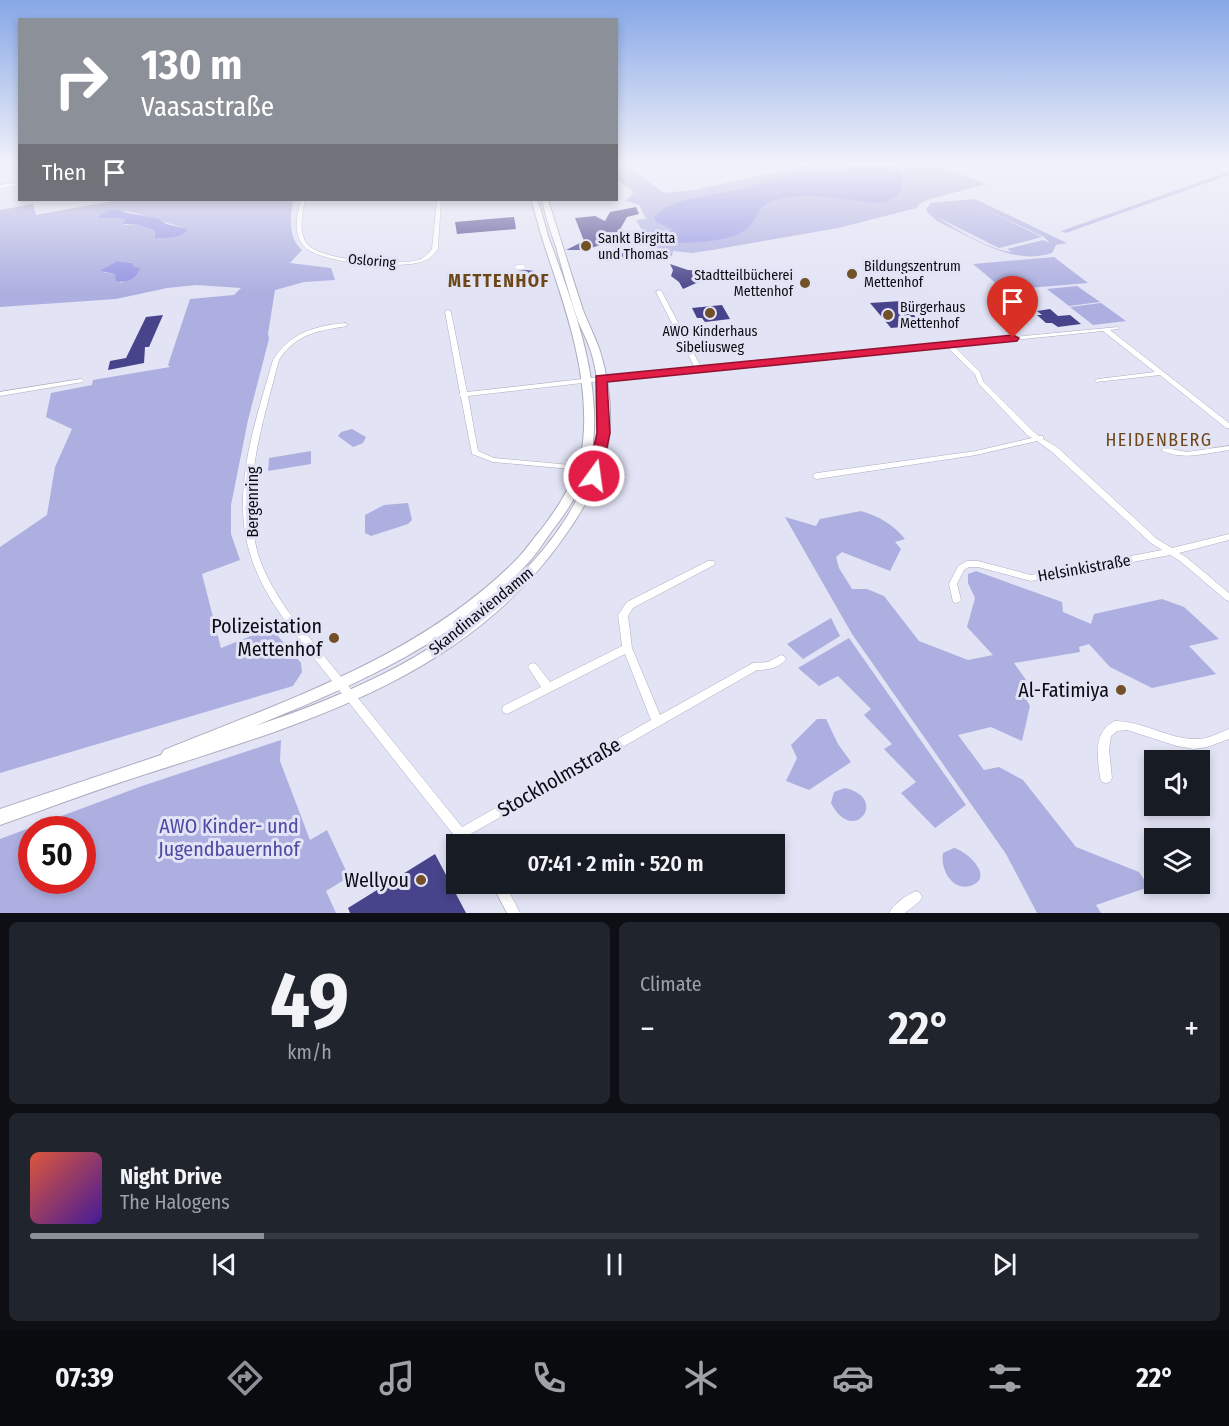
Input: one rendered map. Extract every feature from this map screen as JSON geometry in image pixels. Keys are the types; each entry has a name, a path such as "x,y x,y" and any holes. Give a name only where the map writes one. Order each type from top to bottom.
{"main road":[{"name":"Skandinaviendamm","path":"127,773 339,684 378,665 448,622 507,575 553,524 582,468 588,441 586,381 572,317 536,208"},
{"name":"Skandinaviendamm","path":"0,818 127,773 260,732 350,697 403,670 451,638 518,584 551,549 575,515 594,476 604,433 600,379 594,347 546,208"}],"street":[{"name":"Osloring","path":"303,208 301,235 305,245 312,250 334,257 398,264 423,260 435,249 438,208"},
{"path":"517,267 523,267"},
{"path":"659,292 700,371"},
{"path":"448,312 472,448 481,456 493,460 582,468"},
{"name":"Bergenring","path":"345,325 305,334 286,346 278,355 251,465 249,493 251,544 265,580 284,613 350,697"},
{"path":"462,395 600,379 700,371 1116,328"},
{"path":"1104,329 1229,426"},
{"name":"Helsinkistraße","path":"949,345 978,373 980,382 1030,433 1040,438 1113,501 1154,541 1173,551 1229,598"},
{"path":"1098,381 1162,373"},
{"path":"0,394 81,381"},
{"path":"817,476 976,453 1040,438"},
{"path":"1165,450 1187,454 1229,448"},
{"path":"1173,551 1229,537"},
{"name":"Helsinkistraße","path":"956,600 953,584 960,568 967,564 978,564 1031,578 1173,551"},
{"path":"657,722 627,648 623,615 630,605 711,563"},
{"path":"507,709 627,648"},
{"name":"Stockholmstraße","path":"460,834 756,666 769,666 781,658"},
{"path":"533,667 548,688"},
{"path":"350,697 460,834"},
{"path":"1106,777 1102,755 1105,734 1112,727 1129,724 1180,742 1196,745 1229,734"},
{"path":"504,894 514,913"},
{"path":"895,913 916,897"}],"green space":[{"path":"34,208 36,215 76,208 292,208 292,233 294,240 302,250 290,263 331,268 335,280 304,282 275,290 269,339 248,420 231,505 231,534 240,560 202,574 221,648 271,628 301,663 302,672 293,686 0,773 0,547 47,515 55,467 72,429 46,417 51,393 92,385 93,380 170,367 168,365 190,299 234,295 241,288 196,285 167,288 116,299 0,307 0,210","holes":["127,211 188,229 173,237 156,238 155,231 135,224 124,225 127,219 97,218","117,261 133,263 131,279 121,283 115,274 102,272"]},
{"path":"640,208 917,208 838,228 692,253 673,251 672,256 652,261 664,251 644,244 643,232 636,220 646,219"},
{"path":"928,208 981,208 1042,237 999,248 937,217 974,239 1004,251 1012,252 1007,249 1043,240 1050,243 1044,237 981,208 993,208 1067,243 1056,245 1052,253 1039,256 1015,255 1003,252 980,242 944,225 926,210"},
{"path":"1127,208 1137,208 1066,233 1061,231"},
{"path":"1054,257 1088,283 1004,290 973,264"},
{"path":"1077,286 1100,302 1069,306 1047,289"},
{"path":"1101,303 1126,321 1093,325 1070,307"},
{"path":"352,429 366,437 363,443 353,447 338,436 341,432"},
{"path":"311,451 311,464 268,471 269,458"},
{"path":"408,503 412,520 408,524 371,536 365,533 365,515 384,505"},
{"path":"861,511 896,529 905,539 895,542 901,549 890,571 842,552 836,557 839,568 852,589 867,589 884,596 919,641 968,660 993,655 967,627 975,598 968,583 968,574 976,571 1062,602 1063,612 1091,624 1094,614 1162,599 1184,607 1219,639 1189,646 1216,674 1152,688 1110,667 1089,644 1079,647 1080,652 1014,663 1031,687 1021,690 1030,706 1022,741 991,727 958,735 984,770 999,767 1023,780 1076,847 1139,872 1144,880 1144,889 1096,905 1101,913 1037,913 1006,854 852,634 785,517 816,526 820,519"},
{"path":"831,618 840,636 803,659 787,644"},
{"path":"849,638 966,805 935,828 901,793 916,782 884,749 892,744 864,715 871,709 838,676 819,686 798,668"},
{"path":"817,719 826,719 838,744 851,762 809,790 786,781 797,758 791,745"},
{"name":"AWO Kinder- und Jugendbauernhof","path":"281,740 280,761 310,840 327,830 349,877 326,891 336,913 0,913 0,839 18,832 18,894 96,894 96,816 62,816 142,786"},
{"path":"845,788 858,793 865,801 866,809 863,816 857,820 849,821 840,815 831,803 834,792"},
{"path":"954,848 972,859 980,871 977,882 970,886 963,887 952,882 945,871 943,853"}],"shaded area":[{"path":"665,208 762,208 750,226 743,231 726,238 706,241 678,243 670,231 674,230 656,222 654,217"},
{"path":"113,210 159,219 166,224 188,229 178,236 155,238 155,231 135,224 122,224 126,219 97,218"},
{"path":"117,261 133,263 133,267 140,268 139,272 124,282 116,281 115,274 100,271"}],"building":[{"path":"636,208 639,214 627,217 618,233 627,238 583,250 566,250 584,241 575,218 595,216 605,221 610,212"},
{"path":"514,217 516,229 457,234 455,222"},
{"path":"643,250 647,258 624,260 620,252"},
{"path":"670,264 688,270 707,271 703,280 683,289 679,282 671,276 673,270"},
{"path":"518,271 534,271 537,283 521,284"},
{"name":"Bürgerhaus Mettenhof","path":"901,301 924,325 891,328 870,303"},
{"name":"AWO Kinderhaus Sibeliusweg","path":"722,305 730,319 705,322 702,318 697,318 692,308"},
{"path":"1050,309 1058,316 1070,315 1081,324 1058,327 1052,323 1046,323 1037,315 1042,315 1037,311"},
{"path":"163,315 149,347 145,347 144,363 108,370 110,361 126,358 146,317"},
{"name":"Wellyou","path":"435,854 446,875 446,894 456,894 466,913 350,913 348,908"}],"place":[{"name":"Sankt Birgitta und Thomas","path":"586,246"},
{"name":"Bildungszentrum Mettenhof","path":"852,274"},
{"name":"Stadtteilbücherei Mettenhof","path":"805,283"},
{"name":"AWO Kinderhaus Sibeliusweg","path":"710,313"},
{"name":"Bürgerhaus Mettenhof","path":"888,315"},
{"name":"Polizeistation Mettenhof","path":"334,638"},
{"name":"Al-Fatimiya","path":"1121,690"},
{"name":"Wellyou","path":"421,880"}],"district":[{"name":"METTENHOF","path":"499,281"},
{"name":"HEIDENBERG","path":"1159,440"}],"route":[{"path":"594,476 604,433 600,379 711,370 1013,338"}]}
